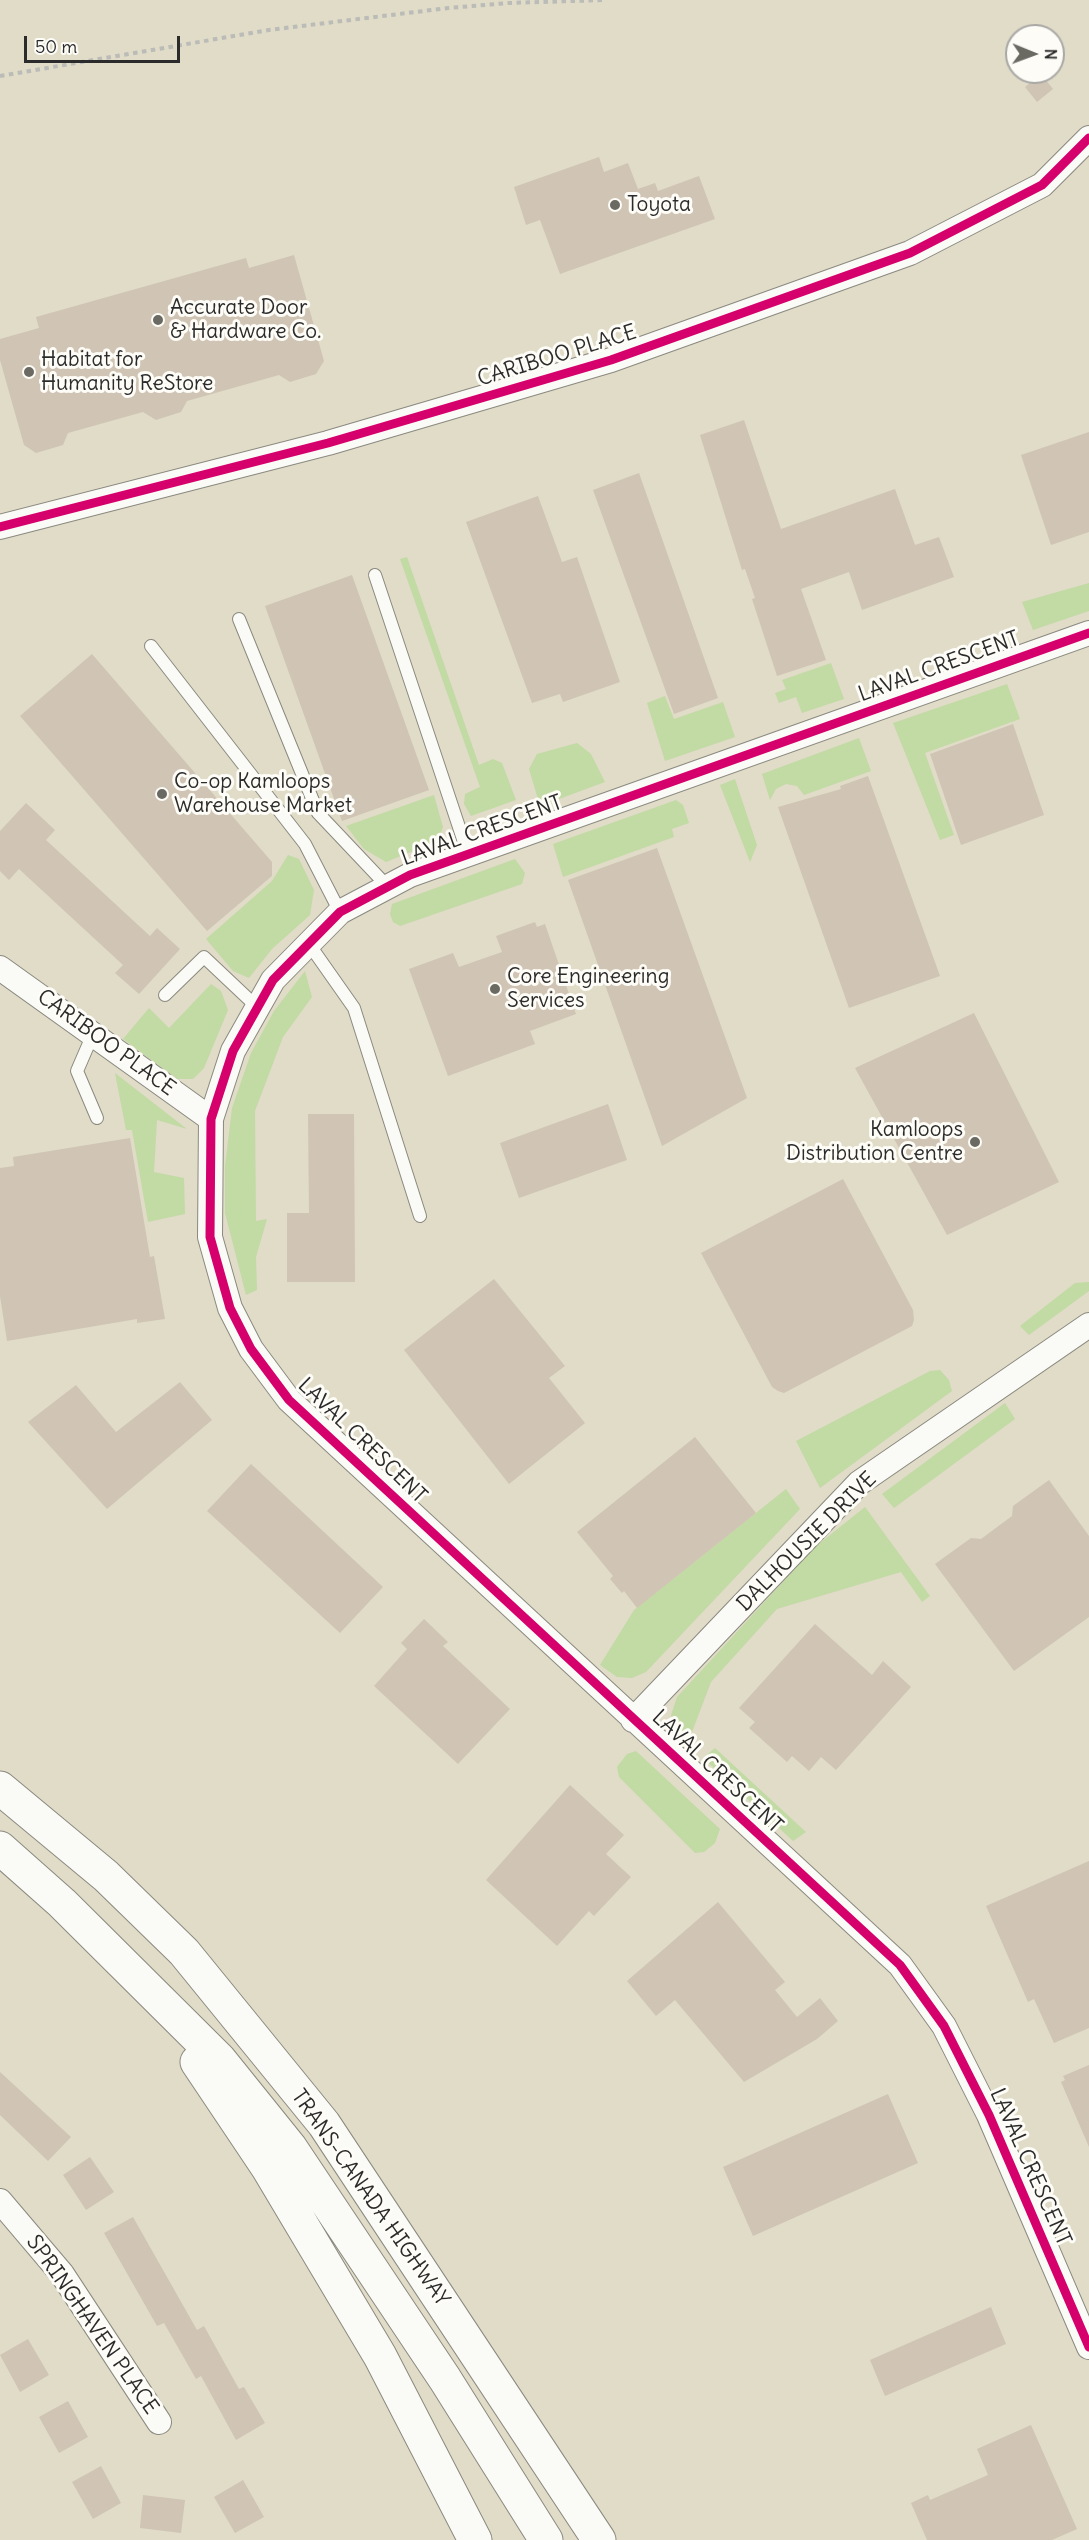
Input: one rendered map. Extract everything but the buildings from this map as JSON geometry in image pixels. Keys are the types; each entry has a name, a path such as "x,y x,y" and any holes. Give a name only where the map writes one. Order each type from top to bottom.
{"highway":[{"name":"TRANS-CANADA HIGHWAY","path":"0,1788 106,1876 184,1952 272,2059 324,2124 598,2535"},
{"name":"TRANS-CANADA HIGHWAY","path":"0,1848 63,1903 220,2060 290,2147 445,2379 546,2540"},
{"path":"144,1982 268,2168 368,2336 475,2540"}],"street":[{"name":"CARIBOO PLACE","path":"0,527 328,443 612,360 910,253 1042,185 1089,138"},
{"name":"LAVAL CRESCENT","path":"1089,633 410,875 340,912 273,980 233,1051 211,1119 210,1237 230,1308 251,1349 289,1400 906,1974 944,2026 989,2115 1089,2347"},
{"name":"CARIBOO PLACE","path":"0,968 211,1119"},
{"name":"DALHOUSIE DRIVE","path":"633,1720 859,1483 1089,1325"},
{"name":"SPRINGHAVEN PLACE","path":"0,2201 62,2274 159,2422"}],"lane":[{"path":"375,575 468,854"},
{"path":"239,619 318,813 388,887"},
{"path":"151,646 305,843 340,912"},
{"path":"309,944 354,1008 420,1216"},
{"path":"165,995 204,957 257,1007"},
{"path":"93,1035 77,1071 97,1118"}],"path":[{"path":"0,76 280,28 469,6 605,0"}],"green space":[{"path":"407,557 479,765 493,759 502,763 516,800 471,816 464,804 465,794 480,787 400,559"},
{"path":"1089,583 1089,611 1033,630 1022,602"},
{"path":"831,663 844,699 802,713 796,697 779,703 775,693 786,689 782,680"},
{"path":"1007,684 1020,719 925,753 954,835 940,840 893,723"},
{"path":"665,696 674,719 723,702 735,737 665,761 647,703"},
{"path":"859,738 871,771 804,795 797,786 786,784 776,789 770,800 762,774"},
{"path":"577,743 591,754 605,782 540,806 529,769 537,754"},
{"path":"735,779 757,845 750,862 720,785"},
{"path":"434,795 443,827 438,841 386,862 364,849 346,826"},
{"path":"676,800 683,805 689,823 672,829 674,837 563,877 553,844"},
{"path":"288,855 299,859 314,890 310,915 272,949 249,978 233,971 206,939 272,881"},
{"path":"515,859 525,873 522,884 400,926 393,922 390,914 392,904"},
{"path":"305,971 312,997 283,1037 255,1111 256,1221 267,1219 256,1257 257,1290 246,1295 225,1213 225,1166 232,1108 251,1053 274,1011"},
{"path":"211,984 221,991 228,1010 204,1068 193,1079 177,1079 123,1039 149,1008 169,1028"},
{"path":"115,1073 187,1129 157,1120 154,1172 184,1178 185,1214 148,1222 132,1130 126,1130"},
{"path":"1089,1282 1089,1291 1029,1335 1020,1326 1075,1283"},
{"path":"940,1370 949,1380 952,1391 820,1488 796,1441 930,1371"},
{"path":"1005,1403 1015,1419 894,1508 882,1494"},
{"path":"786,1489 800,1509 646,1672 632,1678 617,1677 600,1665 634,1610"},
{"path":"865,1507 930,1596 922,1602 901,1572 777,1609 711,1682 692,1732 683,1740 674,1729 671,1715 677,1697 815,1547"},
{"path":"715,1748 806,1832 793,1841 703,1758"},
{"path":"636,1751 720,1829 715,1843 704,1852 695,1853 619,1777 617,1767 627,1754"}],"cycle path":[{"path":"0,527 328,443 611,360 910,253 1042,185 1089,138"},
{"path":"1089,633 410,875 340,912 273,980 233,1051 211,1119 210,1237 230,1308 251,1349 289,1400 900,1965 944,2026 989,2115 1089,2347"}],"place":[{"name":"Toyota","path":"615,205"},
{"name":"Accurate Door & Hardware Co.","path":"158,320"},
{"name":"Habitat for Humanity ReStore","path":"29,372"},
{"name":"Co-op Kamloops Warehouse Market","path":"162,794"},
{"name":"Core Engineering Services","path":"495,989"},
{"name":"Kamloops Distribution Centre","path":"975,1142"}]}
